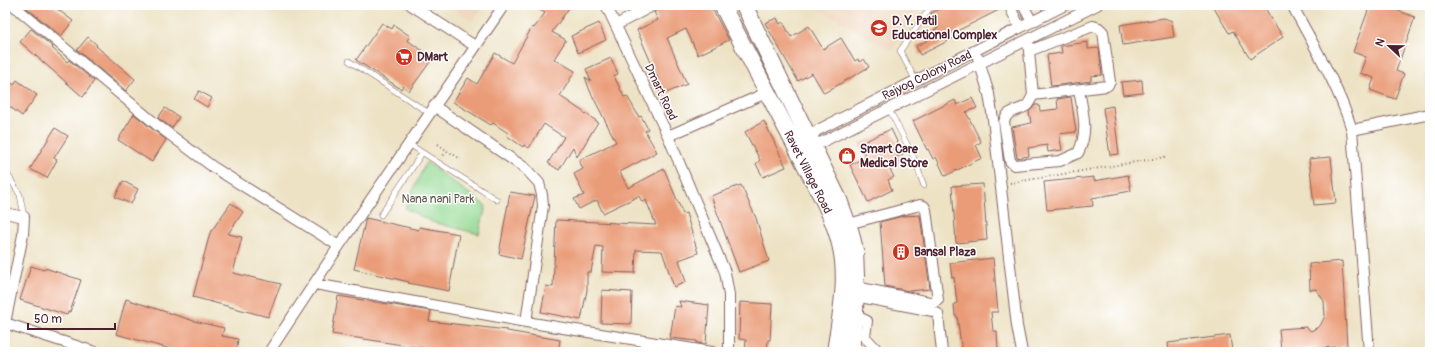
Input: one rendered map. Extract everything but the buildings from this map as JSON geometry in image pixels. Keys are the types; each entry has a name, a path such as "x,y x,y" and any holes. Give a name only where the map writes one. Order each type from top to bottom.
{"main road":[{"name":"Ravet Village Road","path":"722,5 766,93 803,144 839,200 848,224 854,250 856,291 851,346"},
{"name":"Ravet Village Road","path":"744,5 803,144 841,245 843,296 835,352"}],"street":[{"path":"5,9 8,5"},
{"path":"13,5 156,125 213,167 338,246"},
{"path":"411,5 475,46"},
{"path":"269,352 315,284 338,246 504,5"},
{"name":"Dmart Road","path":"606,5 668,136 766,93"},
{"path":"616,25 654,5"},
{"path":"1009,5 1020,28"},
{"path":"1023,5 1032,22"},
{"name":"Rajyog Colony Road","path":"803,144 816,131 1065,5"},
{"name":"Rajyog Colony Road","path":"803,144 820,143 1097,5"},
{"path":"1292,5 1327,70 1344,106 1352,130 1369,352"},
{"path":"1029,51 1093,26 1099,28 1103,32 1110,82 1107,86 1032,95"},
{"path":"1028,40 1032,95 1027,105 1009,113 1005,116 1004,122 1010,161 1014,165 1060,161 1078,153 1083,143 1085,131 1079,90"},
{"path":"975,51 981,63 993,118 1017,326 1022,352"},
{"path":"432,110 525,168 539,183 543,206 526,322"},
{"path":"1352,130 1430,114"},
{"path":"668,136 725,272 729,295 729,352"},
{"path":"848,224 920,204 924,206 929,226 938,300 934,303 856,291"},
{"path":"5,213 24,217 23,235 5,323 95,352"},
{"path":"315,284 526,322 712,352"},
{"path":"856,291 933,311 938,314 942,352"},
{"path":"854,315 867,321 865,337 879,352"}],"lane":[{"path":"916,81 900,51 932,5"},
{"path":"349,61 432,110"},
{"path":"889,109 914,158 924,186"},
{"path":"409,144 497,200"},
{"path":"382,214 422,153"},
{"path":"5,170 20,195 24,217"},
{"path":"851,346 864,352"}],"path":[{"path":"438,144 461,159"},
{"path":"438,163 447,151"},
{"path":"1001,185 1165,157"}],"shaded area":[{"path":"449,5 486,5 472,21"},
{"name":"D. Y. Patil Educational Complex","path":"811,5 918,5 893,51"}],"green space":[{"name":"Nana nani Park","path":"426,162 486,206 479,234 432,222 405,208"}],"place":[{"name":"D. Y. Patil Educational Complex","path":"879,28"},
{"name":"DMart","path":"404,57"},
{"name":"Smart Care Medical Store","path":"847,156"},
{"name":"Bansal Plaza","path":"901,252"}]}
